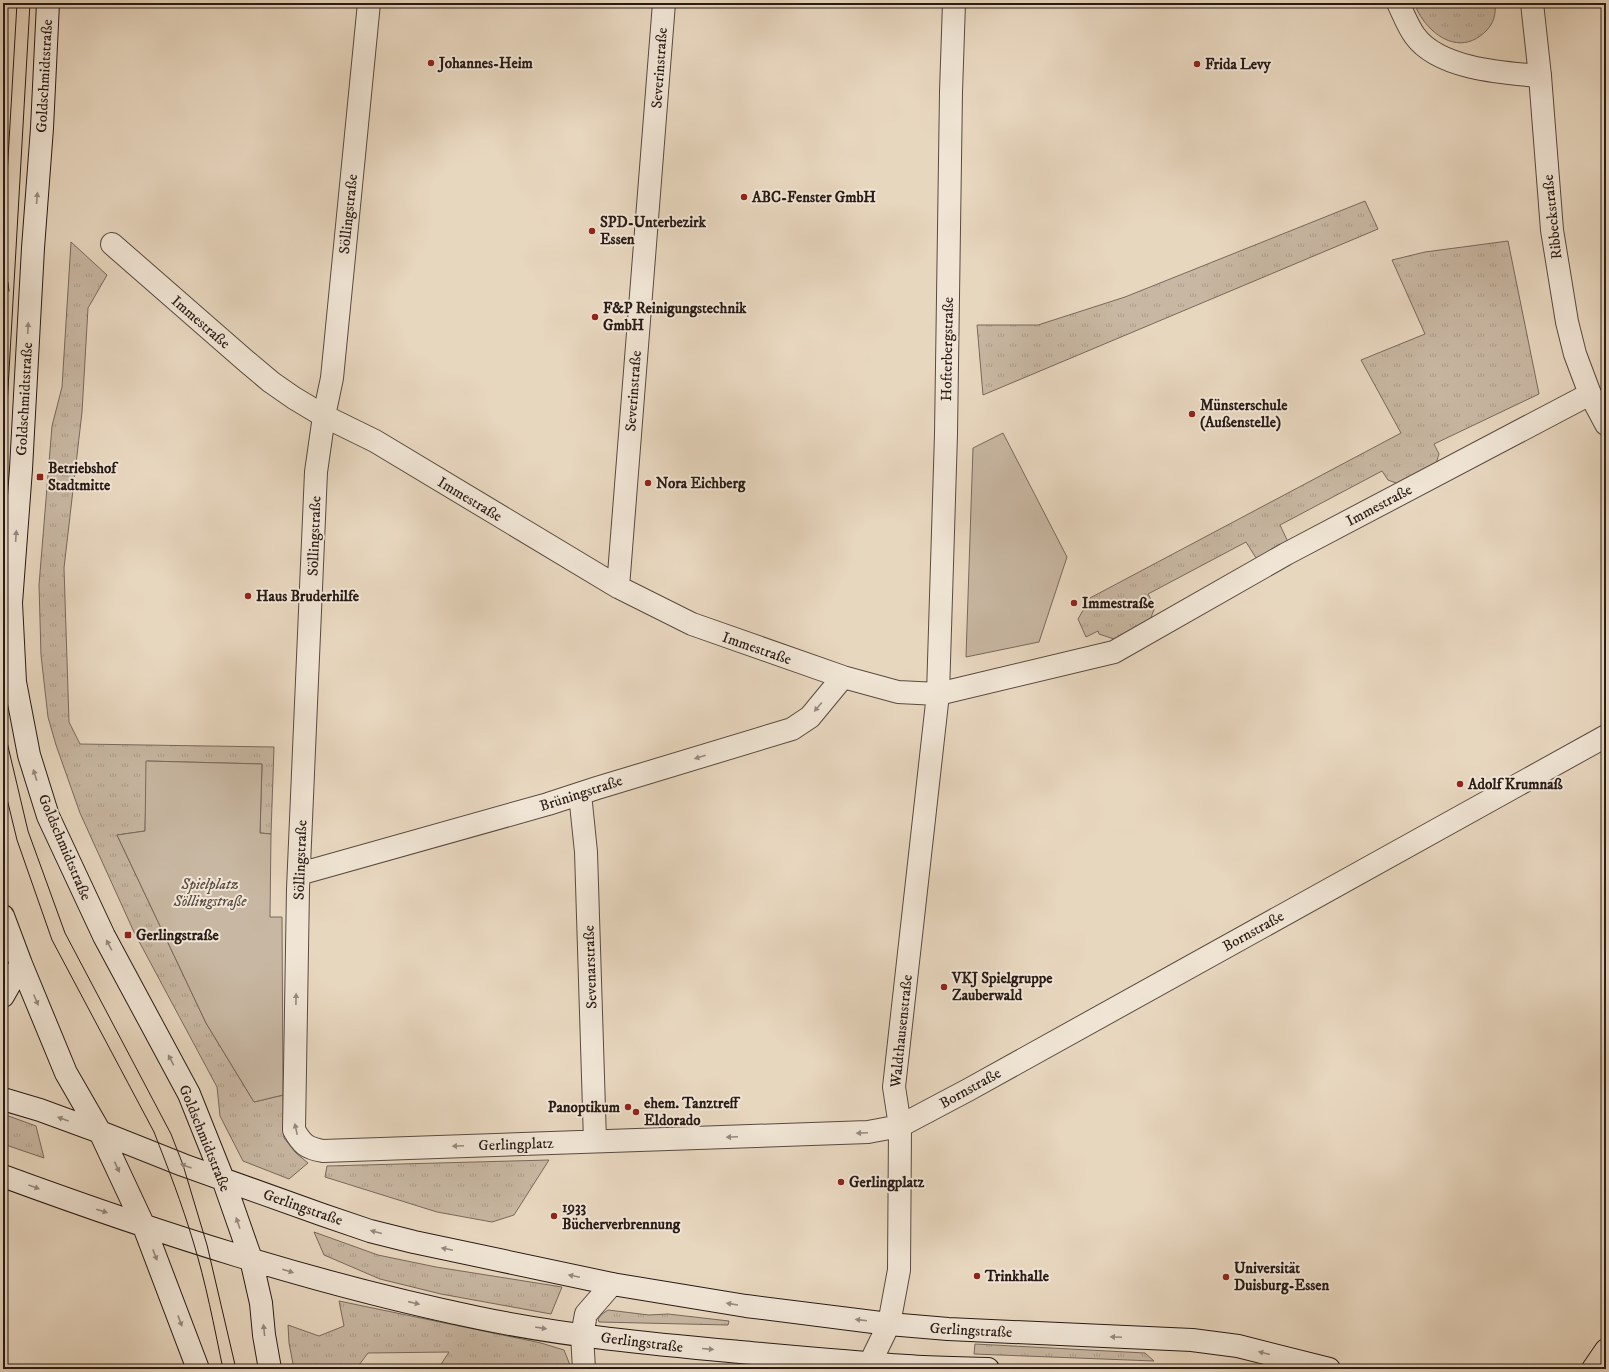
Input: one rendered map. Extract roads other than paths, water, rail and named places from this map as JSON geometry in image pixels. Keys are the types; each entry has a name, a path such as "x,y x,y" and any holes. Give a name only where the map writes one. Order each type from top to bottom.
{"main road":[{"path":"1592,1369 1606,1350"}],"street":[{"name":"Goldschmidtstraße","path":"48,3 42,128 11,603 15,682 29,755 48,816 104,936 190,1094 223,1179 251,1259 261,1303 264,1335 270,1369"},
{"name":"Söllingstraße","path":"323,1151 310,1149 300,1140 294,1130 299,874 316,472 324,416 332,378 369,3"},
{"name":"Severinstraße","path":"618,587 664,3"},
{"name":"Hofterbergstraße","path":"938,694 946,434 950,92 954,3"},
{"path":"1398,3 1415,36 1436,54 1450,61 1488,70 1540,76"},
{"name":"Ribbeckstraße","path":"1532,3 1540,76 1552,230 1567,322 1575,354 1590,394 1606,424"},
{"name":"Immestraße","path":"112,244 271,382 324,416 375,441 618,587 692,624 843,677 898,692 938,694 1114,652 1286,554 1590,394"},
{"name":"Brüningstraße","path":"299,874 526,811 792,729 810,717 843,677"},
{"name":"Waldthausenstraße","path":"870,1363 889,1324 899,1270 900,1126 894,1087 938,694"},
{"name":"Bornstraße","path":"900,1126 968,1090 1606,736"},
{"name":"Sevenarstraße","path":"580,794 586,852 595,1141"},
{"path":"3,916 66,1073 100,1132 143,1224 198,1369"},
{"path":"3,996 21,964"},
{"name":"Gerlingstraße","path":"3,1099 40,1110 323,1215 414,1242 612,1284 746,1306 889,1324 948,1329 1192,1340 1238,1346 1329,1369"},
{"name":"Gerlingplatz","path":"323,1151 868,1132 900,1126"},
{"name":"Gerlingstraße","path":"3,1176 65,1199 317,1279 480,1318 582,1335 656,1344 870,1363 909,1368 988,1369"},
{"name":"Gerlingstraße","path":"582,1335 586,1314 612,1284"},
{"path":"582,1335 584,1369"}],"tram line":[{"path":"3,246 17,3"},
{"path":"3,477 30,3"},
{"path":"3,117 7,102"},
{"path":"3,267 9,291"},
{"path":"3,725 28,831 65,933 171,1134 183,1165 207,1245 236,1369"},
{"path":"3,782 17,840 52,940 154,1132 170,1173 198,1257 210,1305 223,1369"}],"place":[{"name":"Johannes-Heim","path":"431,63"},
{"name":"Frida Levy","path":"1197,64"},
{"name":"ABC-Fenster GmbH","path":"744,197"},
{"name":"SPD-Unterbezirk Essen","path":"592,231"},
{"name":"F&P Reinigungstechnik GmbH","path":"595,317"},
{"name":"Münsterschule (Außenstelle)","path":"1192,414"},
{"name":"Betriebshof Stadtmitte","path":"40,477"},
{"name":"Nora Eichberg","path":"648,483"},
{"name":"Haus Bruderhilfe","path":"248,596"},
{"name":"Immestraße","path":"1074,603"},
{"name":"Adolf Krumnaß","path":"1460,784"},
{"name":"Gerlingstraße","path":"128,935"},
{"name":"VKJ Spielgruppe Zauberwald","path":"944,987"},
{"name":"Panoptikum","path":"628,1107"},
{"name":"ehem. Tanztreff Eldorado","path":"636,1112"},
{"name":"Gerlingplatz","path":"841,1182"},
{"name":"1933 Bücherverbrennung","path":"554,1216"},
{"name":"Trinkhalle","path":"977,1276"},
{"name":"Universität Duisburg-Essen","path":"1226,1277"}],"park label":[{"name":"Spielplatz Söllingstraße","path":"210,892"}]}
